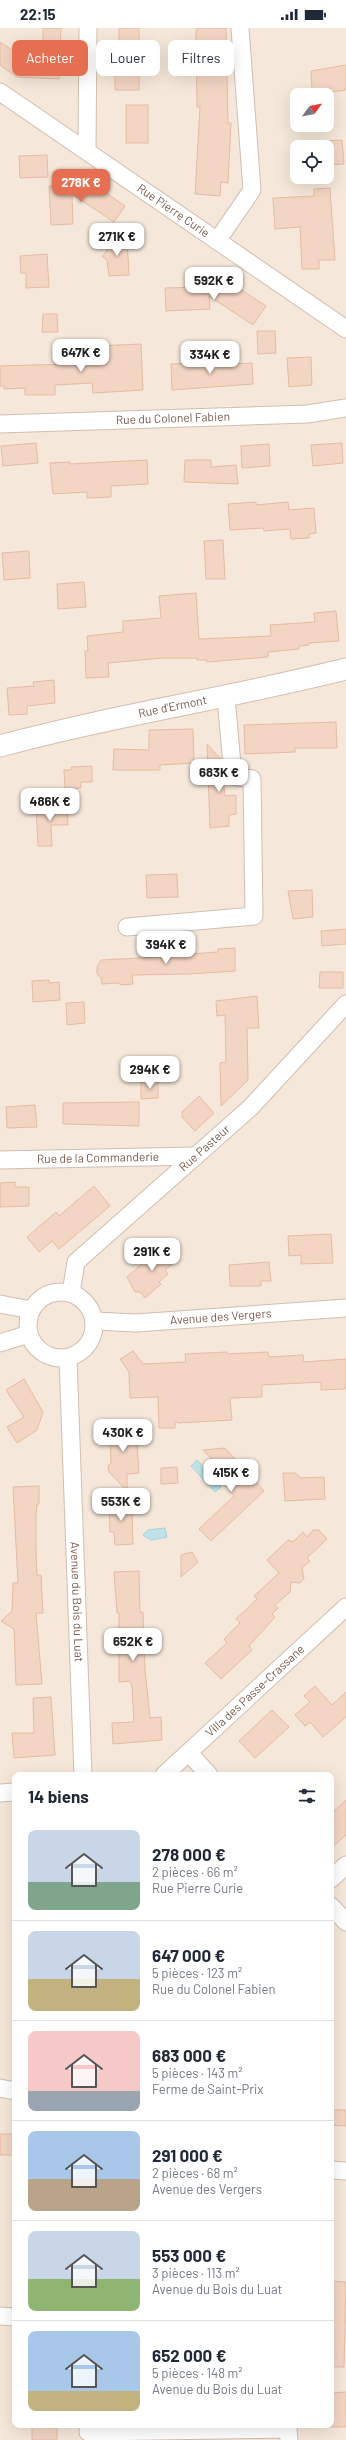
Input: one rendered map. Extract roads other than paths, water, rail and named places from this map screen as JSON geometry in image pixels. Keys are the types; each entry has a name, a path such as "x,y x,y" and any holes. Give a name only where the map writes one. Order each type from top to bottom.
{"street":[{"path":"87,150 88,28"},
{"path":"217,241 252,190 240,28"},
{"name":"Rue Pierre Curie","path":"0,92 87,150 346,329"},
{"name":"Rue du Colonel Fabien","path":"0,424 307,414 346,408"},
{"name":"Rue d'Ermont","path":"0,746 137,713 226,697 346,669"},
{"path":"127,927 254,916 252,779 233,776 226,697"},
{"name":"Rue Pasteur","path":"71,1292 76,1262 251,1107 346,1004"},
{"name":"Rue de la Commanderie","path":"0,1160 196,1156"},
{"path":"61,1291 71,1292 87,1303 94,1321 94,1331 85,1348 68,1358 48,1355 40,1350 29,1334 28,1322 31,1310 43,1296 61,1291"},
{"path":"0,1304 31,1310"},
{"name":"Avenue des Vergers","path":"94,1321 136,1323 346,1308"},
{"path":"0,1343 29,1334"},
{"name":"Avenue du Bois du Luat","path":"68,1358 82,1772"},
{"name":"Villa des Passe-Crassane","path":"167,1772 346,1607"},
{"path":"189,1753 206,1772"},
{"path":"0,1793 12,1792"},
{"path":"334,1876 346,1865"},
{"path":"334,1909 346,1922"},
{"path":"0,2088 12,2090"},
{"path":"334,2170 346,2171"},
{"path":"0,2316 12,2317"},
{"path":"88,2432 288,2429 288,2440"}],"water":[{"path":"197,1460 221,1487 215,1492 191,1466"},
{"path":"165,1528 167,1537 151,1540 143,1535 148,1530"}]}
